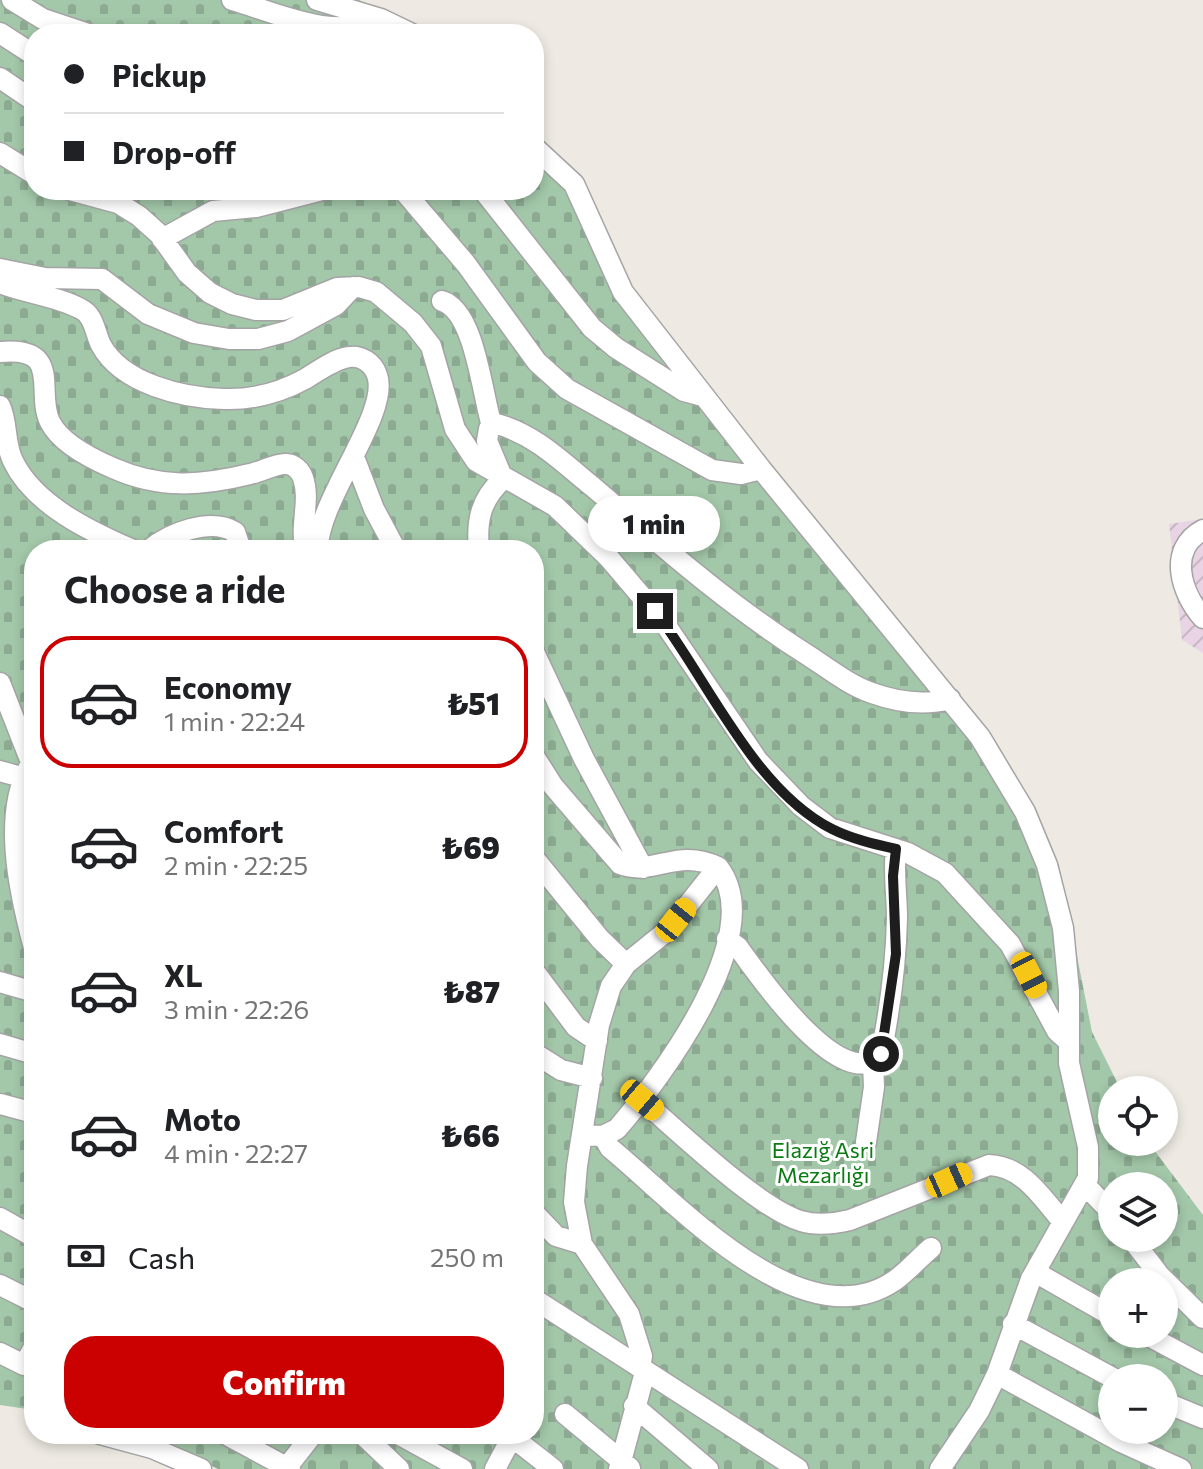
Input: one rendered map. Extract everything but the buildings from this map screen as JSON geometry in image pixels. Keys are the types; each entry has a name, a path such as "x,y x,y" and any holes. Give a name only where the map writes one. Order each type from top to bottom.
{"street":[{"path":"12,0 43,19 58,24"},
{"path":"232,0 315,24"},
{"path":"317,0 391,24"},
{"path":"366,24 381,19"},
{"path":"0,33 24,49"},
{"path":"0,78 24,94"},
{"path":"0,153 24,168"},
{"path":"544,156 574,184 623,292 761,469 950,699 1012,788 1047,865 1056,895 1067,961 1071,1085 1088,1147 1090,1170 1086,1186 1035,1272 1013,1324 997,1374 979,1411 940,1469"},
{"path":"107,200 139,216 200,285 243,308 270,311 296,307 337,288 353,287 376,292 420,329 435,356 461,441 476,461 555,506 627,577 665,624 758,761 786,792 830,828 896,849 945,873 999,931 1025,967 1057,1031 1068,1041"},
{"path":"162,239 227,200"},
{"path":"232,200 256,207 283,200"},
{"path":"411,200 482,285 537,362 567,389 712,470 741,474 761,469"},
{"path":"491,200 592,328 616,348 684,391 703,396"},
{"path":"0,269 45,278 102,279 148,314 194,333 229,339 258,339 288,331 336,305 353,287"},
{"path":"0,283 80,308 91,319 106,353 120,368 151,383 194,395 224,399 255,397 286,388 346,357 366,361 376,371 379,386 354,457 323,515 319,540"},
{"path":"442,301 458,311 470,338 492,426 487,441 503,479"},
{"path":"0,352 24,354 37,361 45,373 46,407 55,430 83,452 116,469 146,480 188,485 220,481 285,464 297,469 304,482 303,540"},
{"path":"0,406 7,446 28,484 80,523 113,540"},
{"path":"492,426 497,424 515,430 554,453 695,575 767,630 854,685 903,701 933,703 950,699"},
{"path":"354,457 374,509 391,540"},
{"path":"480,540 481,510 488,493 503,479"},
{"path":"166,540 215,525 235,532 238,540"},
{"path":"1203,530 1193,535 1182,554 1181,570 1182,589 1203,618"},
{"path":"544,673 584,759 643,868"},
{"path":"3,694 24,752"},
{"path":"0,771 24,767"},
{"path":"544,772 620,864 643,868 682,858 718,867 733,894 727,939 705,1000 686,1038 617,1129 593,1136"},
{"path":"24,781 6,840 24,916"},
{"path":"13,813 24,816"},
{"path":"727,939 738,947 798,1022 827,1050 855,1065 873,1062 881,1054 896,954 893,876 896,849"},
{"path":"624,1466 642,1356 629,1314 582,1244 574,1202 593,1136 592,1078 597,1041 608,993 626,964 659,939 718,867"},
{"path":"544,870 600,939 626,964"},
{"path":"0,982 24,989"},
{"path":"544,984 576,1027 597,1041"},
{"path":"0,1044 24,1051"},
{"path":"544,1059 561,1070 592,1078"},
{"path":"866,1142 874,1087 873,1062"},
{"path":"642,1100 748,1188 779,1211 803,1221 827,1224 850,1220 989,1165 1006,1167 1022,1176 1063,1222"},
{"path":"0,1104 24,1110"},
{"path":"593,1136 730,1249 765,1273 803,1291 832,1296 871,1291 895,1280 931,1248"},
{"path":"1086,1186 1098,1198"},
{"path":"0,1218 24,1231"},
{"path":"544,1223 556,1236 582,1244"},
{"path":"1142,1252 1169,1285 1203,1318"},
{"path":"1035,1272 1098,1308"},
{"path":"0,1285 24,1297"},
{"path":"544,1306 798,1469"},
{"path":"1013,1324 1098,1370"},
{"path":"1171,1348 1203,1365"},
{"path":"0,1353 24,1365"},
{"path":"997,1374 1121,1442 1181,1469"},
{"path":"634,1406 708,1469"},
{"path":"1178,1408 1203,1418"},
{"path":"565,1414 624,1466"},
{"path":"137,1444 201,1469"},
{"path":"244,1444 288,1468 305,1444"},
{"path":"373,1444 399,1469"},
{"path":"416,1444 462,1469"},
{"path":"495,1469 508,1444"},
{"path":"521,1444 553,1469"}],"shaded area":[{"path":"1203,519 1203,653 1182,640 1169,524"}],"green space":[{"name":"Elazığ Asri Mezarlığı","path":"0,0 359,0 412,24 24,24 24,200 544,200 544,152 559,167 647,319 984,728 1059,865 1092,1032 1114,1076 1098,1076 1098,1156 1159,1156 1171,1172 1098,1172 1098,1252 1178,1252 1178,1182 1203,1215 1203,1469 218,1469 166,1444 544,1444 544,540 24,540 24,1409 0,1405"}],"route":[{"path":"655,611 758,761 786,792 830,828 896,849 893,892 897,913 896,954 881,1054"}]}
